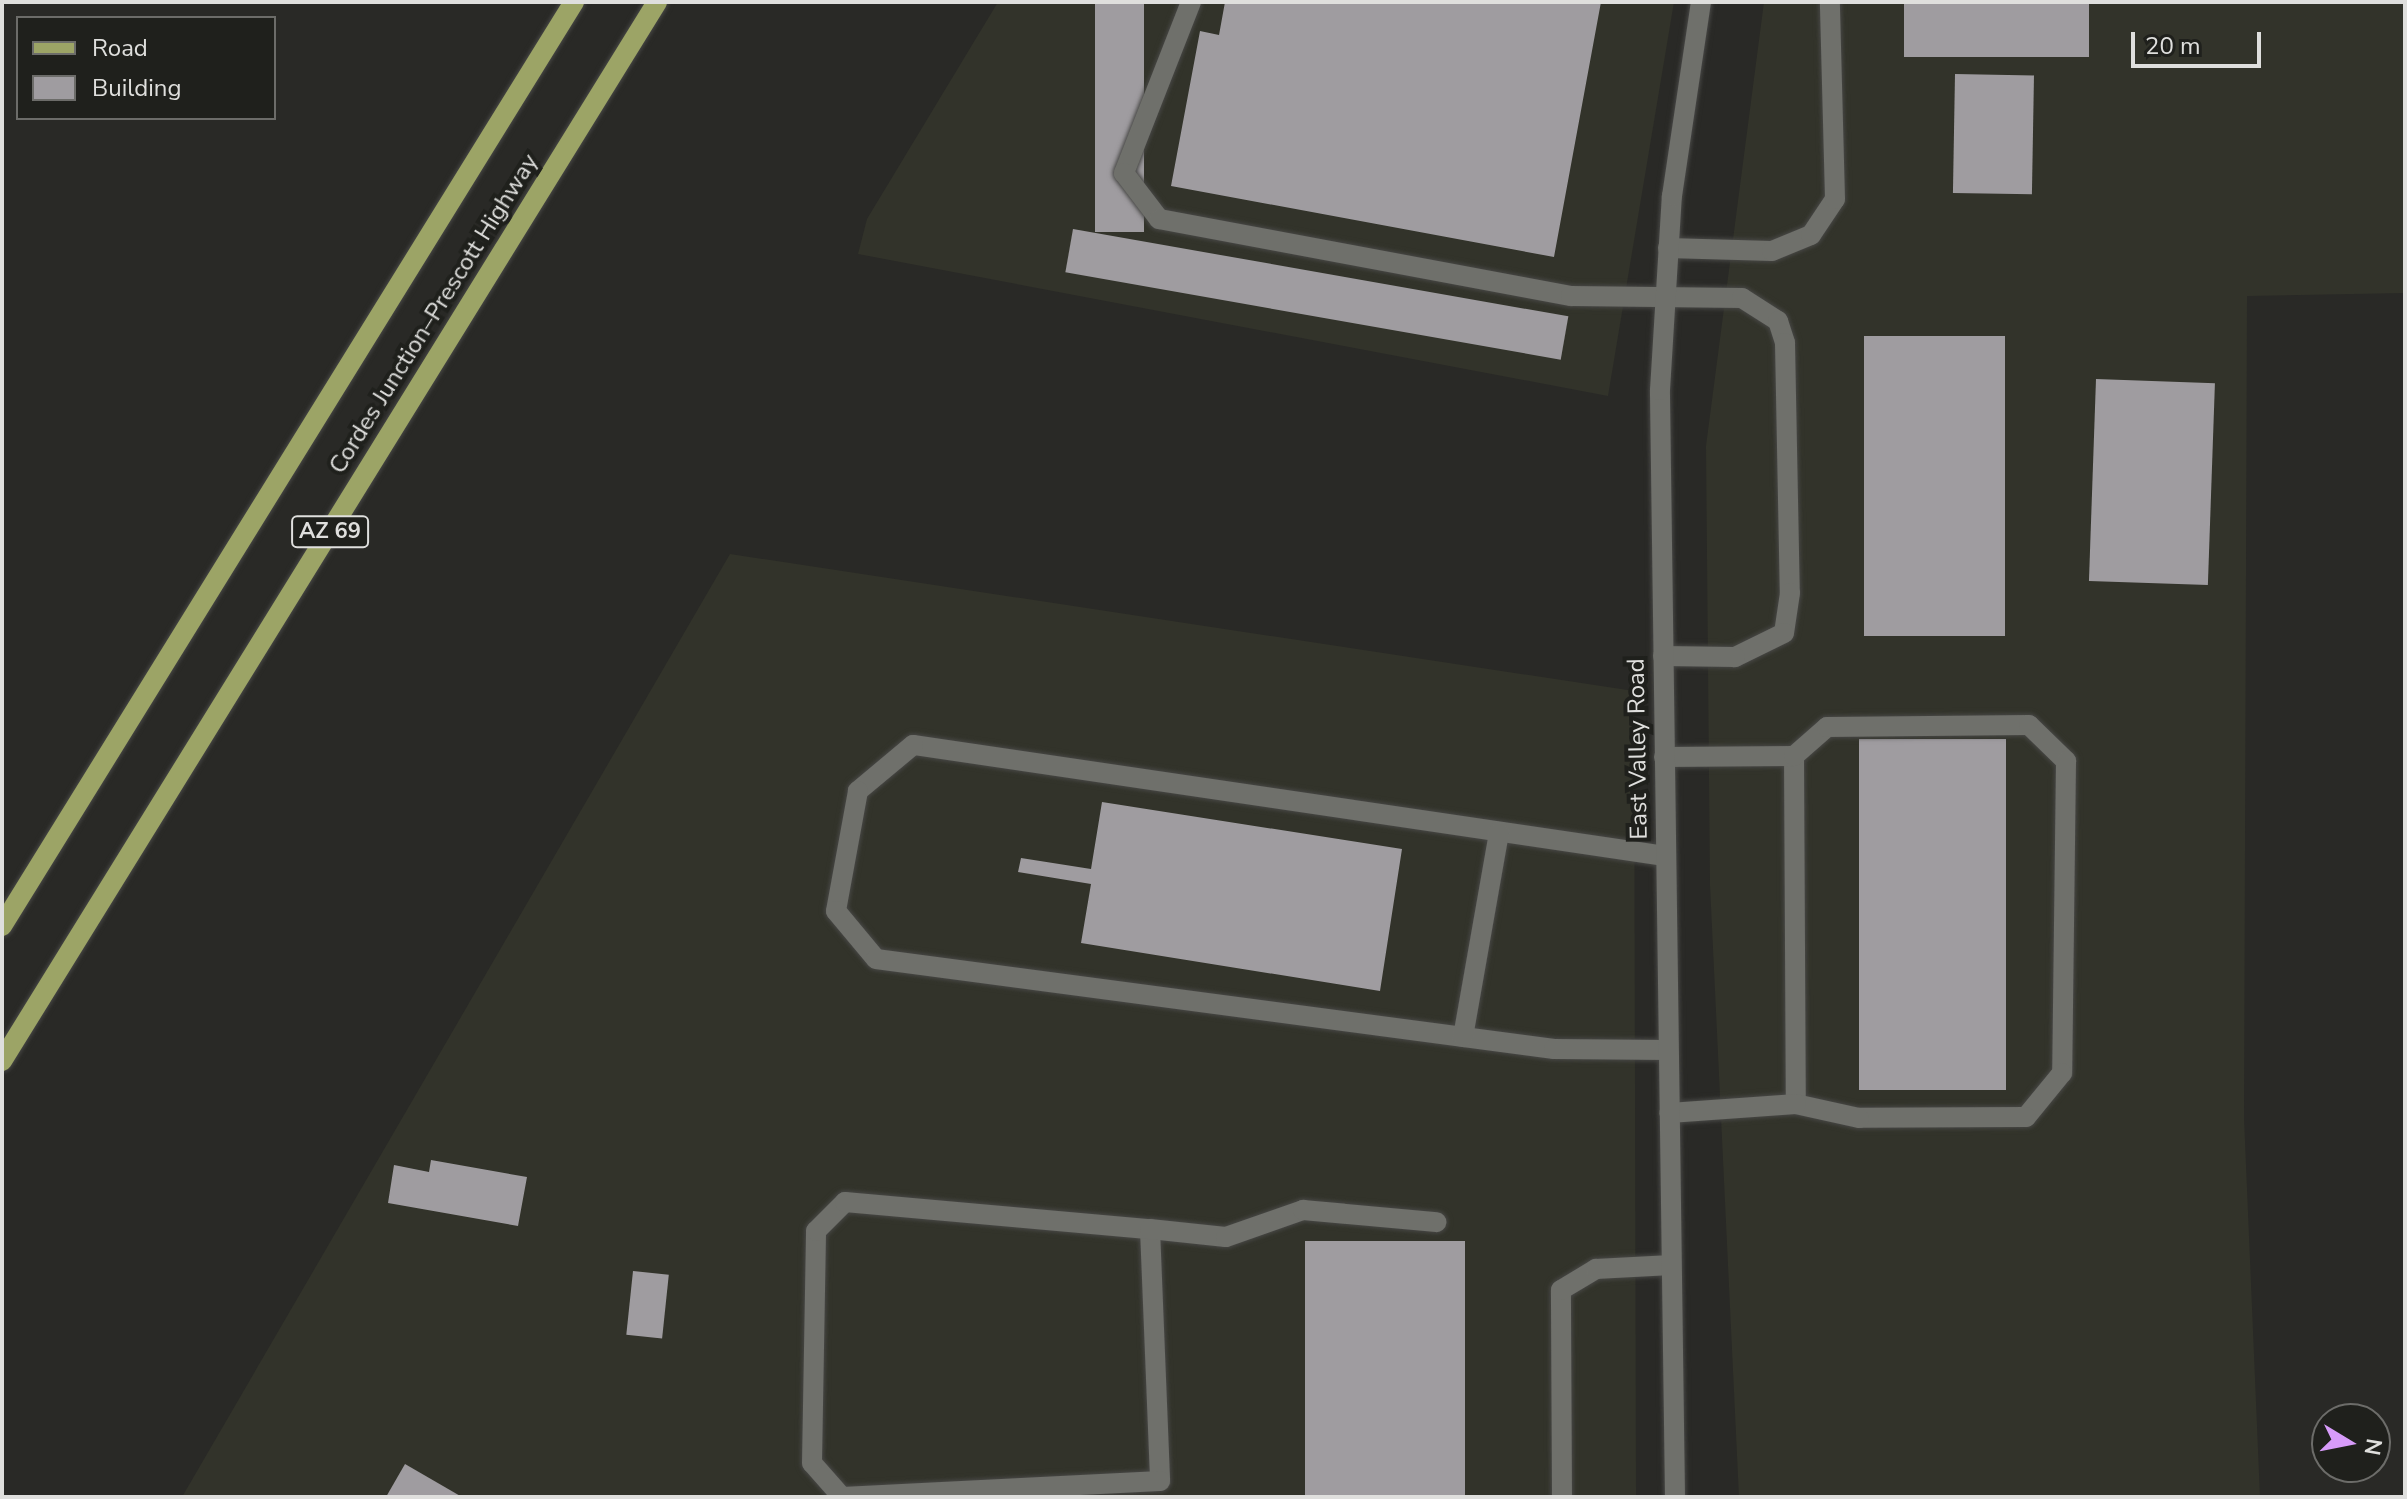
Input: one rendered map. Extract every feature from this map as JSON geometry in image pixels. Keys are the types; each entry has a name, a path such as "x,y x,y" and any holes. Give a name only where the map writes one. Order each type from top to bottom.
{"main road":[{"name":"Cordes Junction–Prescott Highway","path":"2,926 574,2"},
{"name":"Cordes Junction–Prescott Highway","path":"2,1061 657,2"}],"street":[{"path":"1191,2 1124,173 1159,219 1571,296 1665,294 1742,298 1778,321 1785,343 1790,593 1784,633 1763,648 1735,657 1663,656"},
{"name":"East Valley Road","path":"1675,1497 1663,656 1665,294 1668,248 1701,2"},
{"path":"1668,248 1772,251 1811,235 1835,199 1830,2"},
{"path":"1664,757 1794,756 1827,727 2029,725 2066,761 2062,1073 2026,1117 1859,1118 1796,1104 1669,1113"},
{"path":"1665,856 913,745 858,791 836,911 876,959 1554,1049 1668,1050"},
{"path":"1794,756 1796,1104"},
{"path":"1463,1037 1499,832"},
{"path":"1150,1229 1160,1481 1105,1490 842,1497 812,1463 816,1231 845,1202 1150,1229 1226,1237 1303,1210 1436,1222"},
{"path":"1562,1497 1561,1290 1596,1269 1671,1265"}],"shaded area":[{"path":"998,2 1674,2 1608,396 858,254 867,219"},
{"path":"1764,2 2405,2 2405,293 2247,296 2244,1118 2260,1497 1739,1497 1710,885 1706,446"},
{"path":"730,554 1634,691 1636,1497 182,1497"}],"building":[{"path":"1095,2 1144,2 1144,232 1095,232"},
{"path":"1225,2 1601,2 1554,257 1171,186 1200,31 1219,35"},
{"path":"1904,2 2089,2 2089,57 1904,57"},
{"path":"1955,74 2034,75 2032,194 1953,193"},
{"path":"1073,229 1568,316 1561,360 1065,272"},
{"path":"1864,336 2005,336 2005,636 1864,636"},
{"path":"2096,379 2215,383 2208,585 2089,581"},
{"path":"1859,739 2006,739 2006,1090 1859,1090"},
{"path":"1102,802 1402,849 1380,991 1081,943 1091,884 1018,872 1021,858 1091,869"},
{"path":"431,1160 527,1177 518,1226 388,1203 394,1165 429,1172"},
{"path":"1305,1241 1465,1241 1465,1497 1305,1497"},
{"path":"633,1271 669,1275 662,1338 626,1335"},
{"path":"405,1464 462,1497 386,1497"}]}
